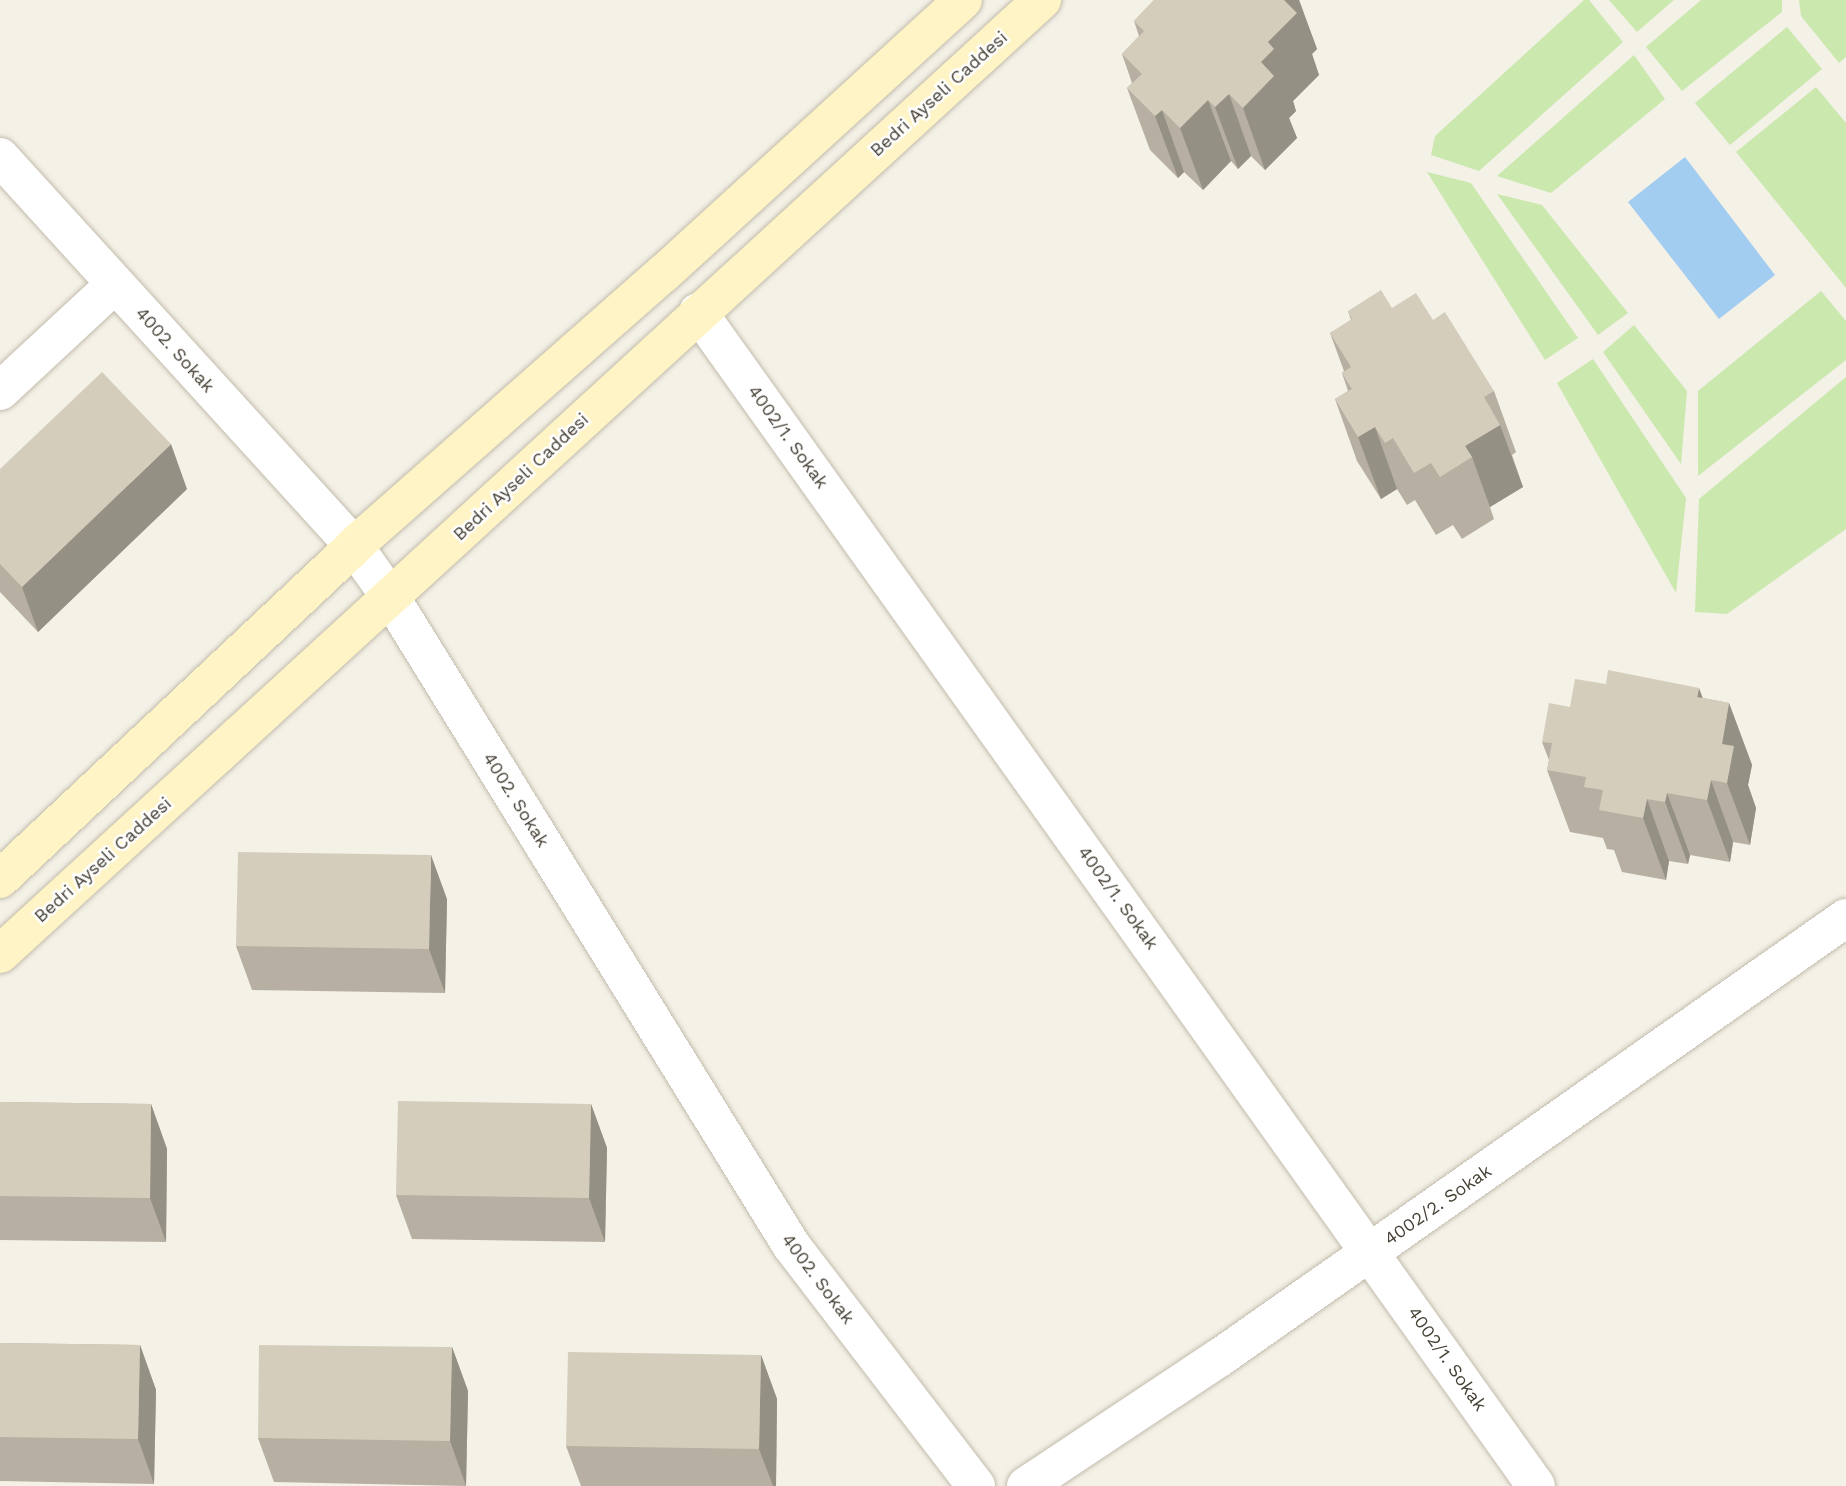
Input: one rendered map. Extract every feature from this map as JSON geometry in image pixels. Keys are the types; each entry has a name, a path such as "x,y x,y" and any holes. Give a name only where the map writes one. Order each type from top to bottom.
{"main road":[{"path":"0,879 354,546 663,274 963,0"},
{"name":"Bedri Ayseli Caddesi","path":"0,954 391,598 698,312 1042,0"}],"street":[{"name":"4002. Sokak","path":"0,157 354,546 391,598 791,1245 976,1486"},
{"path":"0,391 115,284"},
{"name":"4002/1. Sokak","path":"698,312 1372,1251 1535,1486"},
{"name":"4002/2. Sokak","path":"1026,1486 1372,1251 1846,918"}],"green space":[{"path":"1584,0 1589,0 1623,42 1479,171 1431,155 1435,136"},
{"path":"1609,0 1674,0 1637,32"},
{"path":"1701,0 1782,0 1782,12 1682,91 1646,47"},
{"path":"1799,0 1846,0 1846,57 1839,63 1801,16"},
{"path":"1787,27 1822,69 1730,145 1695,103"},
{"path":"1634,55 1665,99 1551,193 1497,176"},
{"path":"1816,87 1846,123 1846,288 1736,152"},
{"path":"1427,172 1471,183 1578,338 1545,360"},
{"path":"1497,194 1542,205 1628,313 1598,335"},
{"path":"1821,291 1846,321 1846,360 1698,476 1698,391"},
{"path":"1634,325 1687,391 1681,464 1603,352"},
{"path":"1593,359 1686,498 1676,593 1557,383"},
{"path":"1846,377 1846,529 1727,614 1695,612 1699,499"}],"water":[{"path":"1685,157 1775,275 1719,319 1628,202"}],"building":[{"path":"1154,0 1284,0 1297,13 1268,42 1274,49 1261,62 1274,76 1243,108 1229,94 1215,107 1208,100 1180,128 1162,110 1155,116 1127,88 1142,74 1122,54 1144,31 1134,21"},
{"path":"1381,290 1392,308 1416,293 1433,320 1445,312 1494,391 1484,397 1500,425 1465,446 1472,457 1440,477 1431,463 1414,473 1393,438 1385,443 1375,427 1358,437 1335,399 1352,389 1342,373 1351,367 1330,333 1352,319 1348,311"},
{"path":"102,372 171,444 22,587 0,564 0,469"},
{"path":"1608,670 1699,688 1697,697 1729,703 1722,744 1734,746 1727,783 1711,780 1707,800 1667,793 1665,802 1647,799 1643,818 1599,810 1603,790 1584,787 1586,777 1547,770 1552,743 1542,742 1549,703 1570,707 1575,679 1606,684"},
{"path":"238,852 431,855 429,949 236,946"},
{"path":"398,1101 591,1104 589,1198 396,1195"},
{"path":"0,1102 151,1104 150,1198 0,1196"},
{"path":"0,1343 140,1345 138,1439 0,1437"},
{"path":"259,1345 452,1347 450,1441 258,1438"},
{"path":"568,1352 761,1355 759,1449 566,1446"}]}
